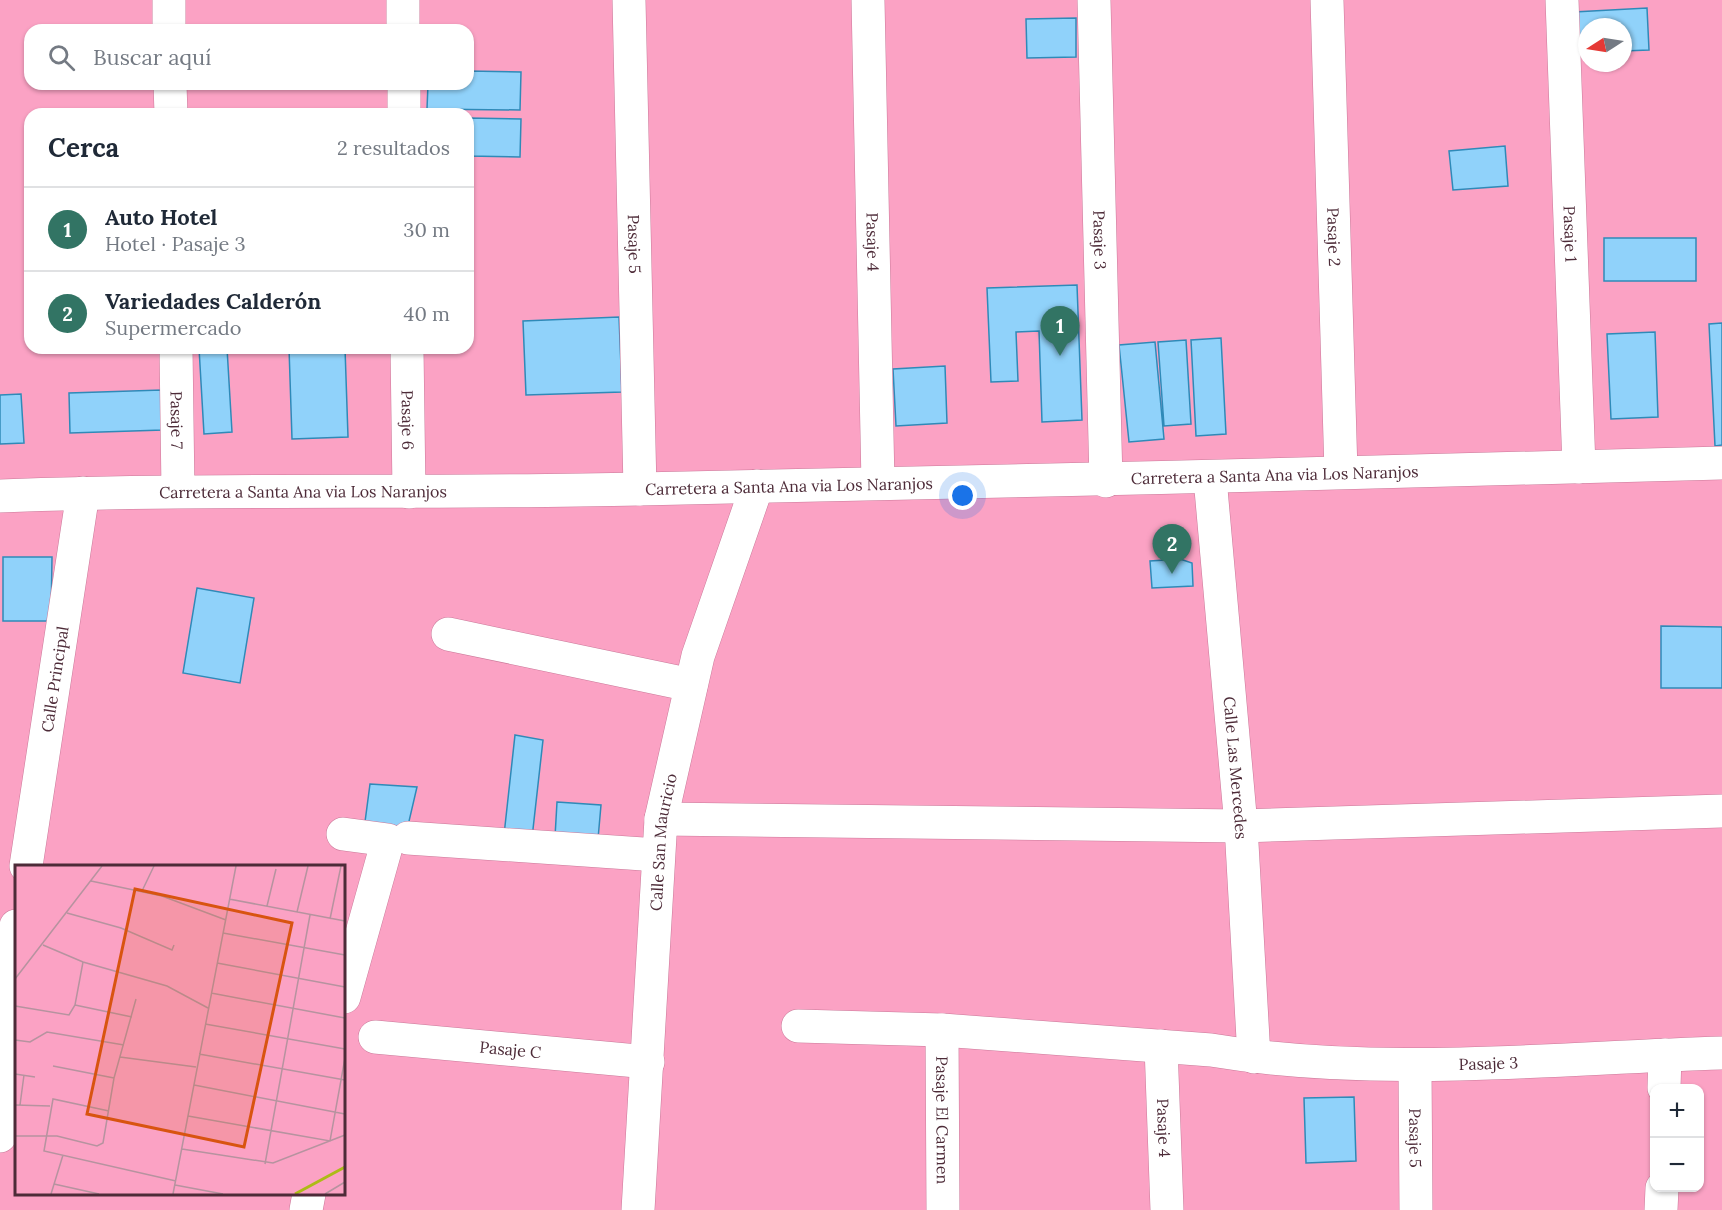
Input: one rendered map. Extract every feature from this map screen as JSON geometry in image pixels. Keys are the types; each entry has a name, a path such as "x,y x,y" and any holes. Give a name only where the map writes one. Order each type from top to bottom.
{"street":[{"path":"168,0 169,24"},
{"path":"403,0 403,24"},
{"name":"Pasaje 5","path":"629,0 640,489"},
{"name":"Pasaje 4","path":"868,0 878,483"},
{"name":"Pasaje 3","path":"1094,0 1106,481"},
{"name":"Pasaje 2","path":"1327,0 1341,472"},
{"name":"Pasaje 1","path":"1562,0 1579,467"},
{"path":"170,90 171,108"},
{"path":"404,90 404,108"},
{"name":"Pasaje 7","path":"176,354 178,491"},
{"name":"Pasaje 6","path":"407,354 409,492"},
{"name":"Carretera a Santa Ana via Los Naranjos","path":"0,496 178,491 409,492 1106,481 1341,472 1722,463"},
{"name":"Calle Las Mercedes","path":"1210,478 1241,826 1254,1057"},
{"name":"Calle San Mauricio","path":"638,1210 661,819 698,656 757,486"},
{"name":"Calle Principal","path":"26,865 83,493"},
{"path":"448,634 691,685"},
{"path":"661,819 1241,826 1722,811"},
{"path":"343,834 388,840 345,994"},
{"path":"408,838 658,855"},
{"path":"0,1136 5,1001 15,933"},
{"name":"Pasaje 3","path":"798,1026 942,1030 1161,1046 1254,1057 1415,1066 1722,1053"},
{"name":"Pasaje El Carmen","path":"942,1030 943,1210"},
{"name":"Pasaje C","path":"375,1037 648,1062"},
{"name":"Pasaje 4","path":"1161,1046 1167,1210"},
{"path":"1664,1084 1665,1055"},
{"name":"Pasaje 5","path":"1415,1066 1416,1210"},
{"path":"1661,1210 1662,1192"},
{"path":"306,1210 309,1195"}],"shaded area":[{"path":"0,0 1722,0 1722,1210 0,1210"}],"building":[{"path":"1647,8 1649,50 1632,51 1632,18 1578,18 1578,53 1576,53 1574,12"},
{"path":"1076,18 1076,57 1027,58 1026,19"},
{"path":"474,71 521,72 520,110 427,108 428,90 474,90"},
{"path":"474,118 521,119 520,157 474,156"},
{"path":"1505,146 1508,186 1453,190 1449,151"},
{"path":"1604,238 1696,238 1696,281 1604,281"},
{"path":"1077,285 1082,420 1042,422 1039,331 1016,332 1018,381 991,382 987,288"},
{"path":"619,317 622,392 526,395 523,321"},
{"path":"1722,323 1722,445 1715,446 1709,324"},
{"path":"1655,332 1658,417 1611,419 1607,334"},
{"path":"1221,338 1226,434 1196,436 1191,340"},
{"path":"1186,340 1191,424 1164,426 1158,342"},
{"path":"1155,342 1164,439 1129,442 1119,345"},
{"path":"199,354 227,354 232,432 204,434"},
{"path":"289,354 345,354 348,437 292,439"},
{"path":"945,366 947,423 896,426 893,369"},
{"path":"162,390 163,430 70,433 69,393"},
{"path":"21,394 24,443 0,444 0,395"},
{"path":"3,557 52,557 51,621 3,621"},
{"path":"1180,559 1192,563 1193,586 1152,588 1150,561"},
{"path":"197,588 254,598 240,683 183,673"},
{"path":"1661,626 1722,627 1722,688 1661,688"},
{"path":"515,735 543,740 532,838 504,835"},
{"path":"370,784 417,787 407,830 365,822"},
{"path":"557,802 601,805 598,839 555,837"},
{"path":"1354,1097 1356,1161 1306,1163 1304,1098"}],"place":[{"name":"Auto Hotel","path":"1060,356"},
{"name":"Variedades Calderón","path":"1172,574"}]}
